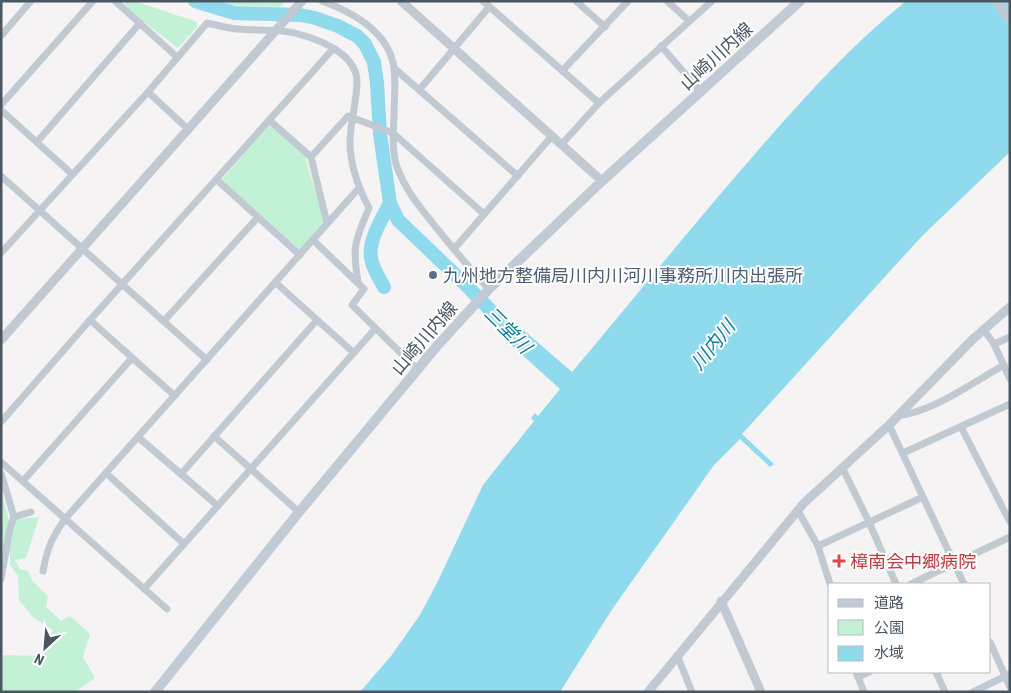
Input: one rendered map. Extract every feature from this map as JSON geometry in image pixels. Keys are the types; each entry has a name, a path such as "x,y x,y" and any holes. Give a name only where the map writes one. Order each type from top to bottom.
{"main road":[{"name":"山崎川内線","path":"155,692 299,512 472,307 602,181 702,92 789,5 800,1"}],"street":[{"path":"1,36 31,1"},
{"path":"1,105 93,1"},
{"path":"115,1 177,57"},
{"path":"1,340 302,1"},
{"path":"322,1 351,14 370,26 382,40 390,54 394,68 390,131 396,165 403,182 413,199 454,250 489,289"},
{"path":"401,1 602,181"},
{"path":"483,1 599,103"},
{"path":"576,1 605,27"},
{"path":"562,71 628,1"},
{"path":"667,1 690,21"},
{"path":"561,145 599,103 712,1"},
{"path":"996,1 1010,20"},
{"path":"420,89 489,7"},
{"path":"1,253 148,92 207,23 236,29 278,29 300,34 333,49 350,62 357,82 351,158 358,189 369,208 354,246 354,263 358,282"},
{"path":"37,142 140,24"},
{"path":"662,46 702,92"},
{"path":"1,422 333,49"},
{"path":"394,68 518,176"},
{"path":"148,92 189,130"},
{"path":"1,110 72,174"},
{"path":"311,157 348,116 355,118 390,131 484,214"},
{"path":"270,120 311,157 328,223"},
{"path":"454,250 552,136"},
{"path":"2,177 206,360"},
{"path":"217,180 300,255"},
{"path":"43,571 47,550 53,536 65,519 358,189"},
{"path":"164,321 258,217"},
{"path":"313,240 364,289 352,305 418,370"},
{"path":"275,282 354,354"},
{"path":"648,692 676,655 804,503 889,425 984,330 1010,307"},
{"path":"90,320 174,396"},
{"path":"180,474 317,320"},
{"path":"144,589 375,329"},
{"path":"984,330 994,344 1010,379"},
{"path":"994,344 1010,337"},
{"path":"23,481 132,358"},
{"path":"899,415 910,414 940,401 1004,365"},
{"path":"903,453 1010,404"},
{"path":"889,425 964,583"},
{"path":"961,426 1010,522"},
{"path":"214,436 299,512"},
{"path":"138,437 218,506"},
{"path":"1,462 167,609"},
{"path":"842,467 896,583"},
{"path":"106,473 184,544"},
{"path":"1,474 14,517 10,528 1,580"},
{"path":"818,546 923,497"},
{"path":"798,511 818,546 830,583"},
{"path":"14,517 31,512"},
{"path":"912,583 1010,537"},
{"path":"721,601 761,692"},
{"path":"991,644 1007,676 1010,687"},
{"path":"676,655 692,692"},
{"path":"936,673 945,692"},
{"path":"857,674 864,692"},
{"path":"973,692 1007,676"}],"green space":[{"path":"125,1 134,1 197,22 197,27 178,48 126,8"},
{"path":"214,1 285,1 280,7 234,5"},
{"path":"268,126 272,127 305,157 324,220 323,225 300,250 223,181 223,178"},
{"path":"1,490 9,520 39,517 26,558 15,560 20,569 28,571 32,580 48,597 46,607 61,621 70,616 90,634 83,657 95,678 75,692 1,692 1,655 38,656 53,630 34,618 19,600 18,576 10,565 10,553 1,550"}],"water":[{"name":"川内川","path":"906,1 1010,1 1010,152 922,236 742,434 774,464 770,467 740,439 714,465 611,611 560,692 360,692 391,656 420,615 483,485 534,421 531,418 535,413 538,416 560,389 499,334 513,321 572,372 717,197 816,85 851,50"}],"waterway":[{"name":"三堂川","path":"195,1 234,13 300,15 315,18 338,26 357,36 365,44 374,62 380,134 390,203 398,220 466,285 518,339"},
{"name":"三堂川","path":"384,287 373,266 371,251 376,230 390,203"}],"place":[{"name":"九州地方整備局川内川河川事務所川内出張所","path":"433,275"},
{"name":"樟南会中郷病院","path":"839,561"}]}
